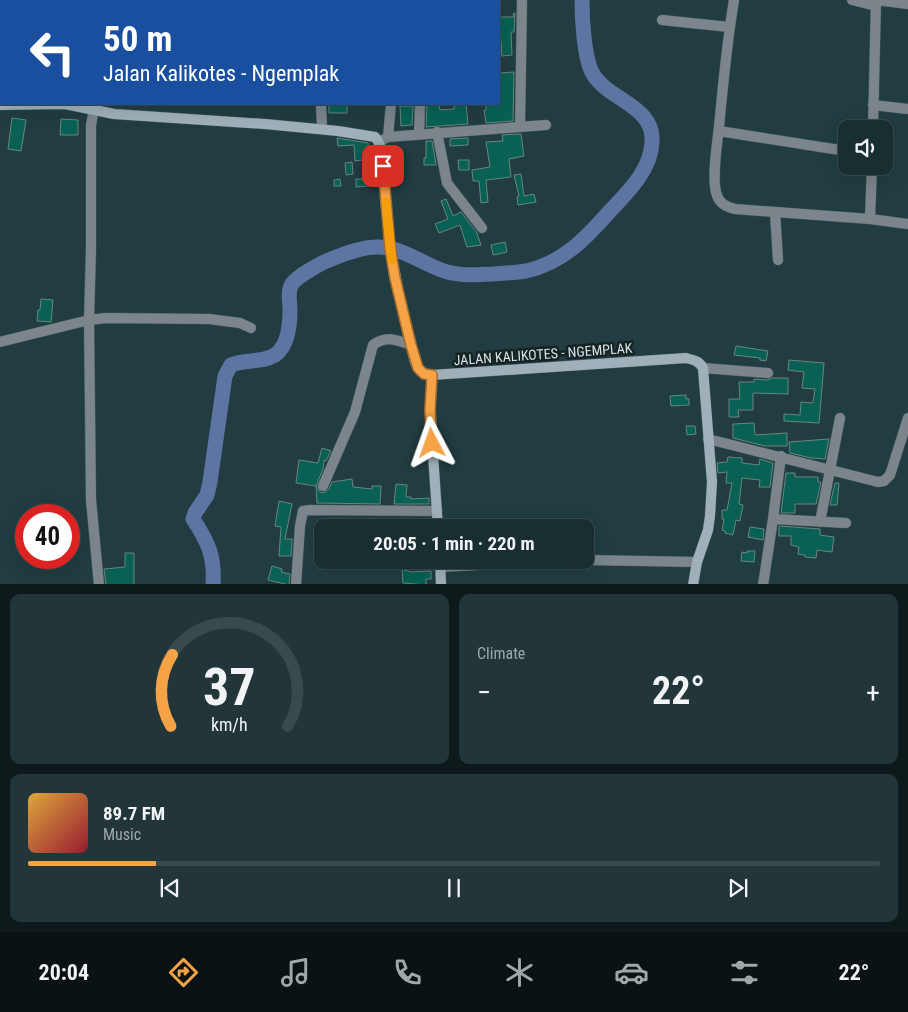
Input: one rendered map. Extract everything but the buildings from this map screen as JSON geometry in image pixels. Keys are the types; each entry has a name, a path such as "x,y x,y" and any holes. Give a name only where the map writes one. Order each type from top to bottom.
{"street":[{"path":"520,127 522,0"},
{"path":"734,0 715,167 715,191 721,203 730,208 870,219 908,224"},
{"path":"852,0 876,6"},
{"path":"873,120 876,0 908,4"},
{"path":"662,20 730,27"},
{"path":"71,105 114,114 322,129 375,137 379,142 384,176 390,248 395,278 411,345 418,368 424,374 432,375 430,410 437,519"},
{"path":"322,105 322,129"},
{"path":"388,137 391,105"},
{"path":"419,134 420,105"},
{"path":"874,105 908,109"},
{"path":"94,109 91,125 89,320 92,500 99,584"},
{"path":"379,142 388,137 546,125"},
{"path":"719,131 838,150"},
{"path":"438,132 447,183 482,228"},
{"path":"870,219 872,175"},
{"path":"775,212 778,260"},
{"path":"0,342 89,320 106,318 209,319 240,323 251,328"},
{"path":"324,486 356,412 373,345 391,338 411,345"},
{"name":"JALAN KALIKOTES - NGEMPLAK","path":"432,375 686,358 698,362 703,368"},
{"path":"693,584 697,562 708,530 712,482 703,368 768,373"},
{"path":"820,522 840,418"},
{"path":"708,439 878,482 888,478 892,471 908,418"},
{"path":"763,584 780,456"},
{"path":"296,584 300,526 303,511 437,511"},
{"path":"773,519 846,523"},
{"path":"594,560 697,562"},
{"path":"440,569 441,584"}],"waterway":[{"path":"213,584 212,557 203,535 193,519 207,495 210,482 225,376 231,365 265,359 275,355 283,346 289,328 289,297 294,281 309,270 329,260 354,251 374,247 397,250 436,268 456,274 513,273 539,267 563,256 583,240 624,196 643,171 651,152 651,130 639,112 609,91 593,74 587,59 582,0"}],"slow traffic":[{"path":"386,202 392,260"}],"route":[{"path":"383,166 390,248 395,278 415,362 421,372 432,375 430,410 432,443"}]}
